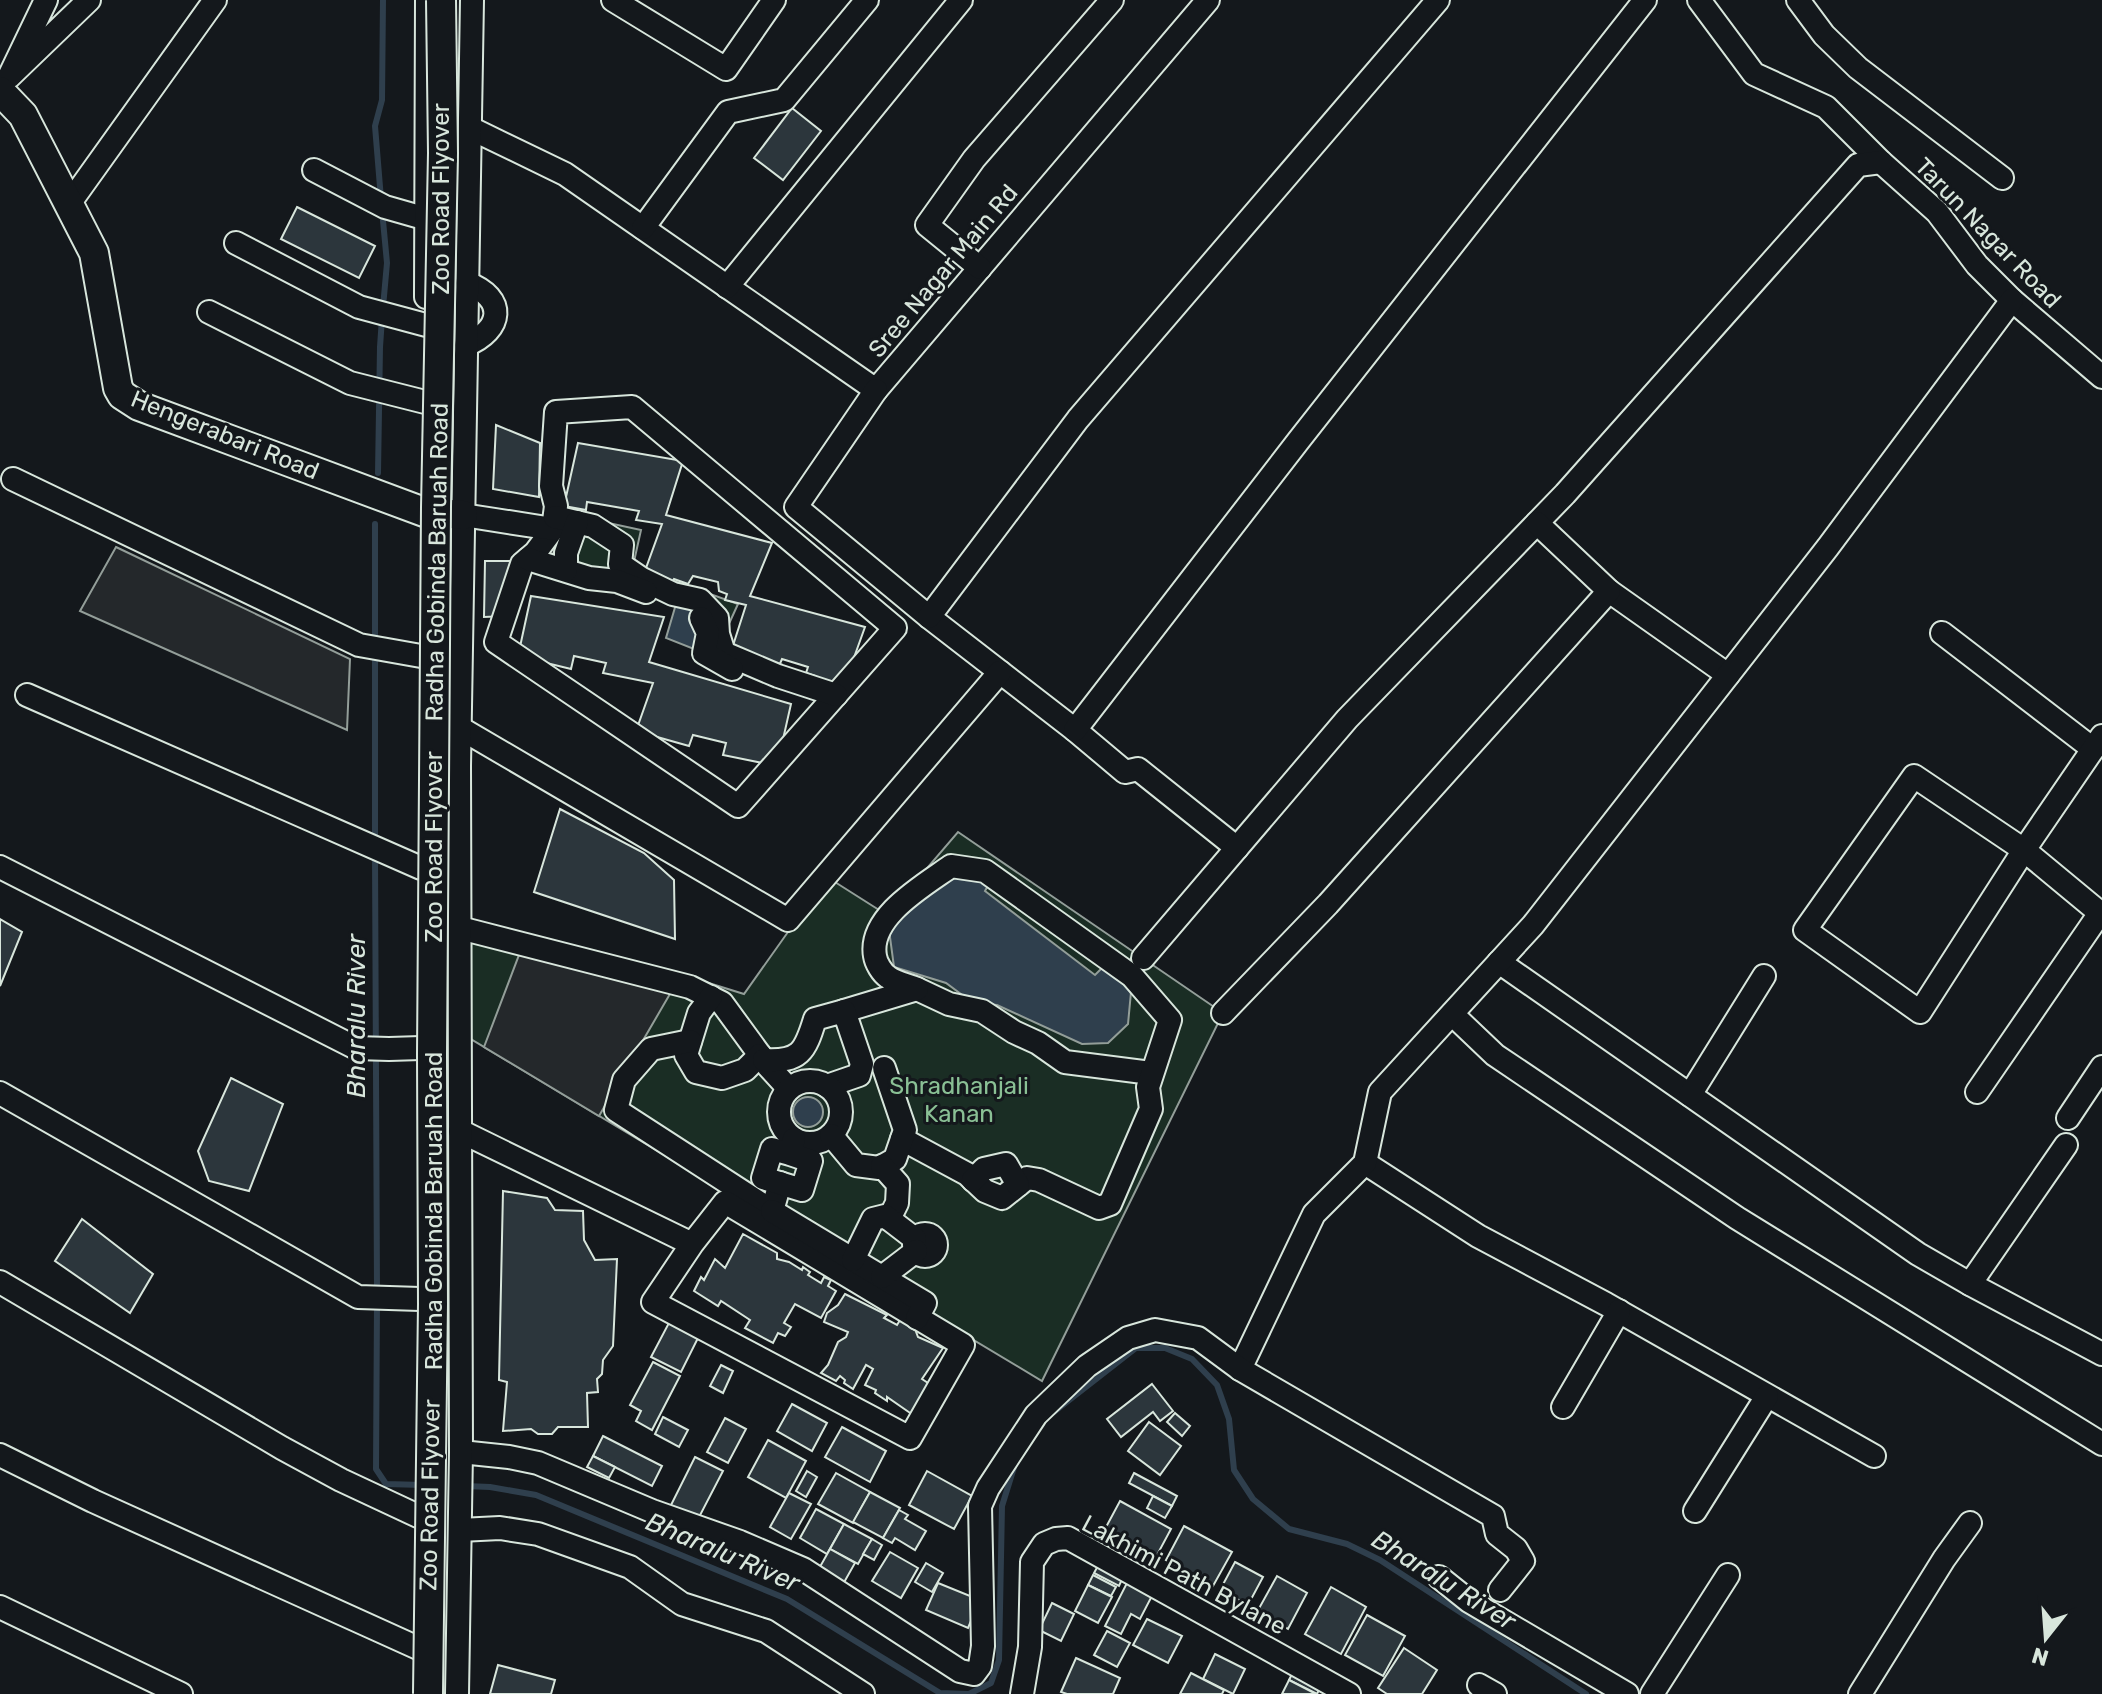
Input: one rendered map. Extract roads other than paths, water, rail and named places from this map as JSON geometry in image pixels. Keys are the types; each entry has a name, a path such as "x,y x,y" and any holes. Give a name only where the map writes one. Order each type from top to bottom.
{"main road":[{"name":"Zoo Road Flyover","path":"428,1694 433,1304 435,601 443,153 441,0"},
{"name":"Zoo Road Flyover","path":"443,1694 450,667 456,350 456,0"},
{"name":"Hengerabari Road","path":"0,91 23,115 94,253 115,373 122,395 139,406 424,512 463,515"}],"street":[{"path":"46,0 9,77 89,0"},
{"path":"69,204 215,0"},
{"name":"Radha Gobinda Baruah Road","path":"417,1694 427,0"},
{"name":"Radha Gobinda Baruah Road","path":"457,1694 461,1457 460,728 472,0"},
{"path":"613,0 726,69 774,0"},
{"path":"643,228 728,112 784,100 867,0"},
{"path":"727,287 961,0"},
{"path":"980,268 927,225 974,159 1112,0"},
{"name":"Sree Nagar Main Rd","path":"470,128 565,174 876,390 1208,0"},
{"path":"929,617 1078,419 1438,0"},
{"path":"1075,730 1645,0"},
{"name":"Tarun Nagar Road","path":"1699,0 1754,74 1826,107 1937,212 1977,265 2012,300 2102,377"},
{"path":"1798,0 1824,35 1858,68 2002,178"},
{"path":"1143,958 1347,719 1575,482 1858,165 1881,162"},
{"path":"314,170 385,207 427,219"},
{"path":"236,243 359,307 426,325"},
{"path":"1240,1369 1314,1214 1365,1163 1380,1092 1533,925 1828,547 2012,300"},
{"path":"209,312 350,383 425,402"},
{"path":"876,390 796,507 1125,772 1138,769 1237,848"},
{"path":"632,407 895,628 738,806 496,642 522,564 554,523 556,506 551,486 556,412 632,407"},
{"path":"13,479 362,645 421,656"},
{"path":"463,515 554,523 577,522 593,526 622,545 620,564 673,594 700,600 717,618 724,653 831,700"},
{"path":"566,570 566,553 577,522"},
{"path":"1537,523 1609,591 1728,675"},
{"path":"528,559 589,578 617,581 699,613 708,633 704,653 740,673 831,700"},
{"path":"1223,1013 1328,904 1609,591"},
{"path":"1942,633 2098,742 2024,850 1920,1012 1805,930 1914,776 2024,850 2100,913 1977,1092"},
{"path":"460,728 788,920 1000,672"},
{"path":"27,695 421,868"},
{"path":"902,1139 967,1174 985,1191 1002,1198 1027,1178 1039,1180 1099,1208 1110,1204 1151,1109 1148,1087 1170,1020 1132,976 985,871 951,866 906,898 875,935 876,962 887,977 949,1004 982,1011 1065,1062 1151,1073"},
{"path":"0,867 356,1048 421,1048"},
{"path":"460,928 690,987 711,997 722,1003 789,1089"},
{"path":"1499,962 1918,1254 2102,1354"},
{"path":"1690,1095 1764,976"},
{"path":"711,997 699,1013 686,1055 696,1072 722,1078 745,1070 762,1057 783,1061 799,1055 810,1037 815,1019 917,989"},
{"path":"831,1135 856,1165 879,1168 895,1159 905,1130 869,1071 844,1011"},
{"path":"1452,1014 1495,1055 1737,1218 2102,1444"},
{"path":"690,1041 651,1049 624,1080 616,1110 772,1211 925,1303 917,1318"},
{"path":"2068,1118 2102,1067"},
{"path":"827,1086 869,1071"},
{"path":"772,1211 780,1183 802,1190 811,1161 792,1147 782,1126 779,1106 783,1096 789,1089 807,1081 827,1086 840,1101 840,1121 831,1135 819,1142 792,1147"},
{"path":"0,1093 358,1297 420,1299"},
{"path":"460,1131 692,1244"},
{"path":"1970,1284 2066,1145"},
{"path":"1365,1163 1478,1236 1619,1311 1874,1456"},
{"path":"882,1166 898,1184 897,1203 889,1219"},
{"path":"725,1202 963,1345 910,1438 653,1302 692,1244 725,1202"},
{"path":"853,1260 873,1219 885,1216 916,1245 882,1277"},
{"path":"0,1282 282,1448 341,1480 418,1510"},
{"path":"1563,1407 1619,1311"},
{"path":"461,1457 509,1457 538,1463 652,1511 740,1542 803,1569 960,1671 974,1674 980,1666 983,1646 980,1506 988,1488 1036,1415 1087,1366 1128,1338 1155,1330 1198,1338 1240,1369 1493,1516 1497,1534 1516,1549 1523,1561 1500,1590"},
{"path":"1695,1511 1767,1396"},
{"path":"0,1455 93,1501 418,1648"},
{"path":"460,1520 538,1534 630,1567 682,1604 766,1631 863,1694"},
{"path":"1860,1694 1970,1523"},
{"name":"Lakhimi Path Bylane","path":"1022,1694 1030,1647 1032,1562 1044,1544 1068,1538 1349,1694"},
{"path":"1652,1694 1728,1575"},
{"path":"1439,1577 1469,1601 1627,1694"},
{"path":"0,1607 181,1694"}],"water":[{"path":"676,604 699,613 704,653 666,638"},
{"path":"952,874 994,875 985,891 1095,975 1105,965 1131,992 1128,1024 1108,1043 1082,1044 997,1005 973,1003 946,983 894,967 887,915"},
{"path":"808,1097 818,1102 823,1112 818,1122 808,1127 798,1122 793,1112 798,1102"}],"waterway":[{"path":"381,199 375,126 382,100 383,0"},
{"path":"382,210 387,263 383,307"},
{"path":"378,473 382,318"},
{"name":"Bharalu River","path":"375,524 375,844"},
{"name":"Bharalu River","path":"375,855 377,1292"},
{"name":"Bharalu River","path":"377,1303 376,1469 386,1484 423,1485"},
{"name":"Bharalu River","path":"1054,1412 1136,1348 1165,1348 1192,1359 1217,1385 1229,1419 1234,1470 1253,1499 1289,1529 1347,1544 1380,1560 1586,1694"},
{"name":"Bharalu River","path":"466,1486 536,1495 787,1599 940,1693 969,1694 991,1683 999,1660 1002,1506 1016,1461"}],"park label":[{"name":"Shradhanjali Kanan","path":"959,1100"}]}
